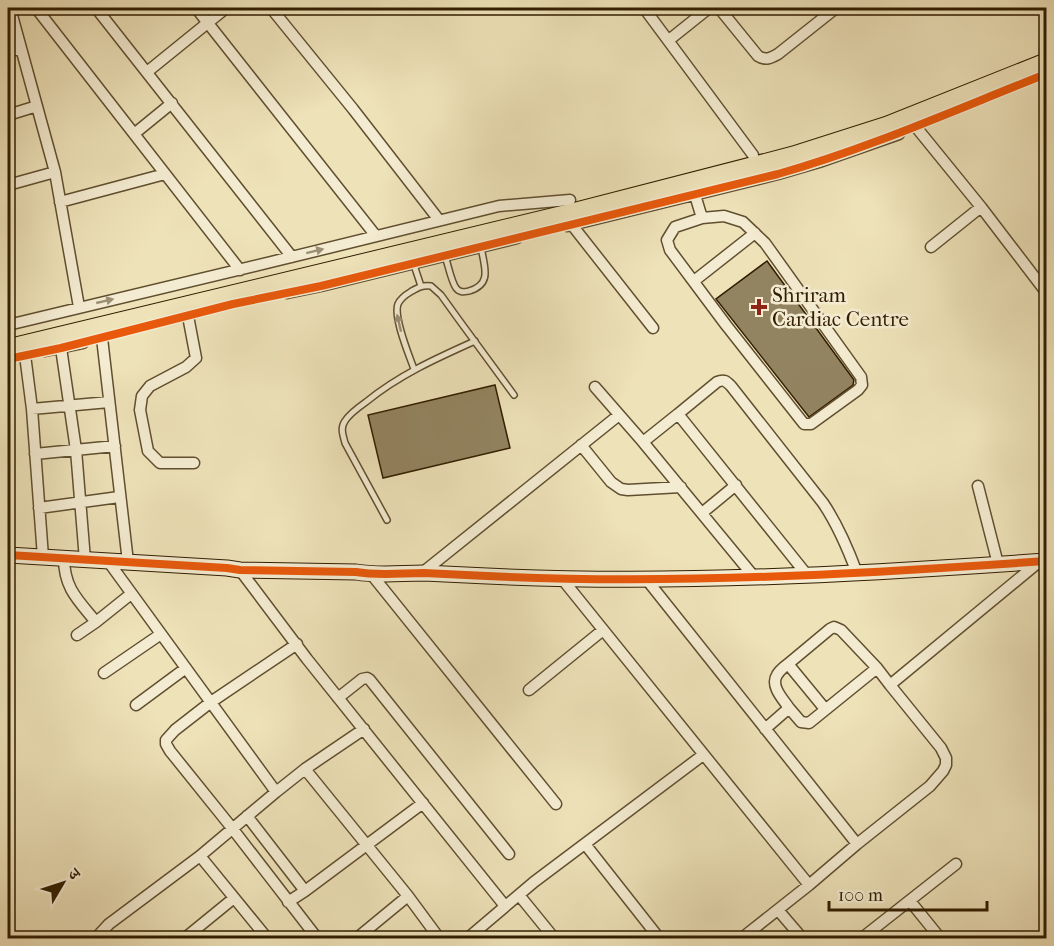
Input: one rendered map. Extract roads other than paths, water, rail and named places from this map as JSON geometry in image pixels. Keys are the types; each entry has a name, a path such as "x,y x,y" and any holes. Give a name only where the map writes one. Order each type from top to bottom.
{"highway":[{"path":"8,337 780,148 882,116 1047,50"},
{"path":"16,353 480,242 794,157 888,127 1047,64"}],"street":[{"path":"10,8 55,172 79,307"},
{"path":"36,8 240,270"},
{"path":"196,8 376,236"},
{"path":"147,72 226,8"},
{"path":"272,8 440,220"},
{"path":"644,8 753,155"},
{"path":"669,40 709,8"},
{"path":"719,8 758,56 765,59 778,54 836,8"},
{"path":"817,8 825,17"},
{"path":"99,9 292,257"},
{"path":"8,51 21,49"},
{"path":"8,360 16,353 61,348 233,304 321,286 412,258 446,256 480,242 572,225 819,162 916,127 1047,74"},
{"path":"134,134 172,104"},
{"path":"8,115 37,106"},
{"path":"916,127 1047,292"},
{"path":"8,185 55,172"},
{"path":"60,202 165,174"},
{"path":"695,195 702,218"},
{"path":"8,325 499,206 570,200"},
{"path":"931,247 981,207"},
{"path":"724,216 743,222 765,243 861,377 862,385 858,390 811,424 804,424 670,250 667,240 675,227 702,218 724,216"},
{"path":"572,225 653,328"},
{"path":"694,281 754,234"},
{"path":"188,316 196,358 186,367 150,386 142,396 140,410 148,451 160,463 194,463"},
{"path":"102,338 128,562"},
{"path":"61,348 75,450 85,560"},
{"path":"16,353 32,409 43,557"},
{"path":"643,442 717,382 726,381 823,503 858,573"},
{"path":"595,387 755,578"},
{"path":"32,409 109,402"},
{"path":"678,414 807,575"},
{"path":"422,573 619,415"},
{"path":"35,454 115,446"},
{"path":"581,446 611,482 621,489 681,487"},
{"path":"702,513 736,485"},
{"path":"978,486 998,564"},
{"path":"39,508 119,497"},
{"path":"8,555 240,570 356,572 372,575 422,573 563,580 755,578 1043,561"},
{"path":"63,558 64,572 69,587 96,622"},
{"path":"108,561 276,792"},
{"path":"890,685 1043,561"},
{"path":"240,570 307,659 505,906"},
{"path":"372,575 556,804"},
{"path":"563,580 809,885"},
{"path":"647,580 857,844"},
{"path":"77,635 131,594"},
{"path":"742,939 930,786 946,765 946,758 941,748 877,668 841,630 830,628 777,674 775,681 777,690 789,708 801,722 809,723 877,668"},
{"path":"529,690 603,630"},
{"path":"104,673 161,634"},
{"path":"297,644 211,702 168,736 166,744 317,939"},
{"path":"788,664 825,709"},
{"path":"136,705 186,668"},
{"path":"338,698 363,679 368,678 509,854"},
{"path":"765,729 789,708"},
{"path":"96,939 109,924 200,856 305,769 364,729"},
{"path":"471,938 505,906 703,754"},
{"path":"305,769 408,896 439,939"},
{"path":"288,902 423,803"},
{"path":"247,816 305,891"},
{"path":"585,844 659,939"},
{"path":"200,856 267,939"},
{"path":"862,939 876,934 910,901 956,864"},
{"path":"519,895 554,939"},
{"path":"357,939 408,896"},
{"path":"185,939 234,898"},
{"path":"910,901 940,939"},
{"path":"778,910 802,939"}],"lane":[{"path":"446,256 456,287 461,292 480,286 485,273 480,242"},
{"path":"412,258 421,286"},
{"path":"414,369 397,317 397,308 399,301 405,295 427,285 434,288 514,395"},
{"path":"387,520 345,443 342,428 345,421 355,410 381,390 414,369 475,341"}],"place":[{"name":"Shriram Cardiac Centre","path":"759,307"}]}
